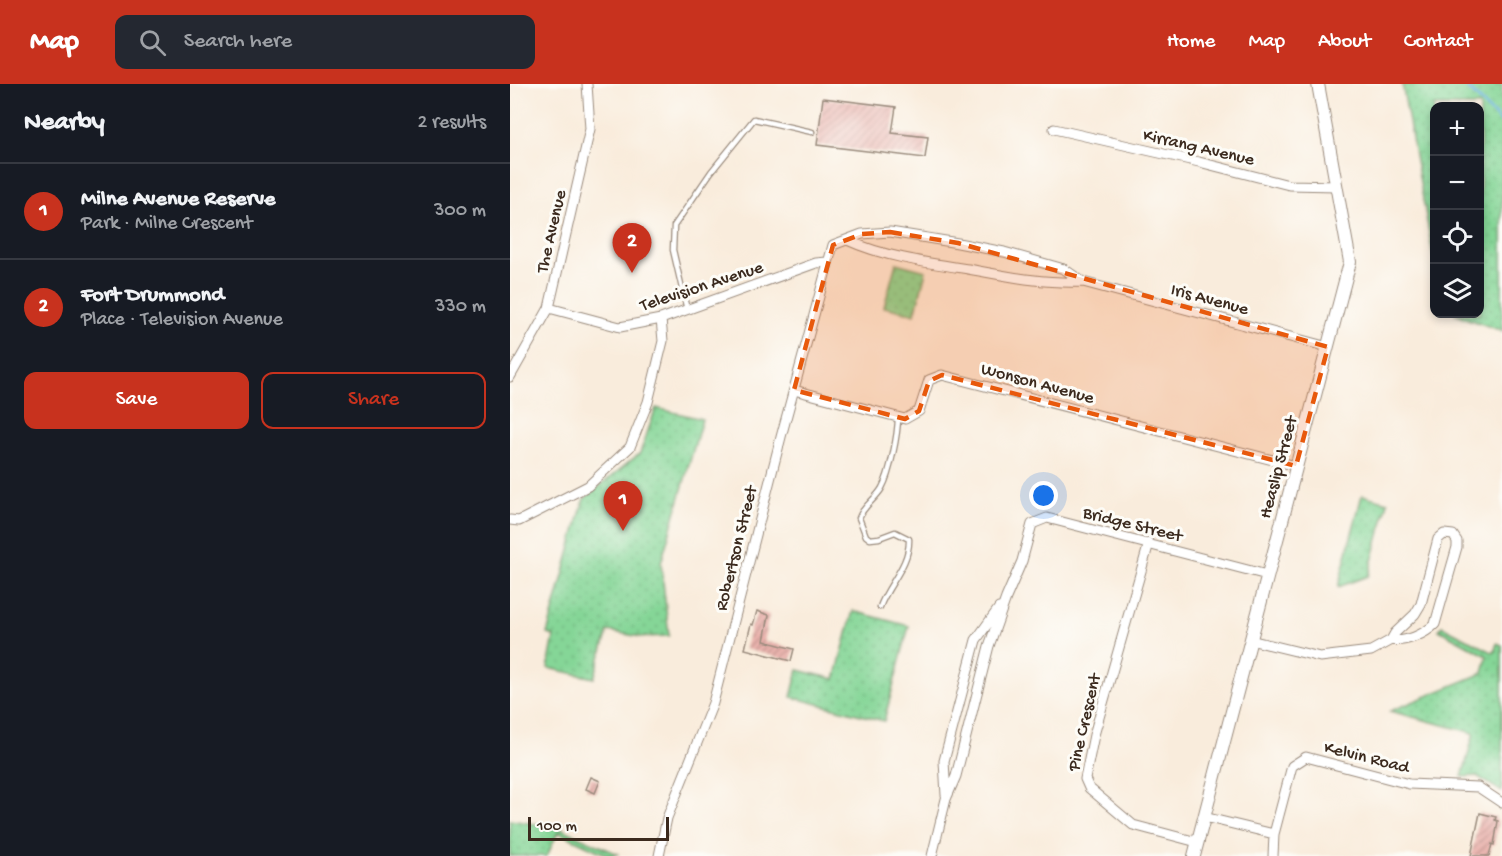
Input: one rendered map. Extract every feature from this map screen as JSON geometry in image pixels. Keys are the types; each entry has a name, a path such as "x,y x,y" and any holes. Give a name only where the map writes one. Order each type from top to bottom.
{"street":[{"name":"The Avenue","path":"510,377 549,308 590,129 586,84"},
{"name":"Heaslip Street","path":"1194,856 1350,262 1318,84"},
{"name":"Kirrang Avenue","path":"1054,129 1289,185 1337,186"},
{"name":"Iris Avenue","path":"833,245 862,234 890,232 1004,252 1064,269 1083,282"},
{"name":"Iris Avenue","path":"847,240 918,261 1021,278 1063,283 1083,282 1328,347"},
{"name":"Robertson Street","path":"659,856 667,818 712,703 833,245"},
{"name":"Television Avenue","path":"549,308 620,327 662,320 816,262 827,262"},
{"path":"510,520 519,521 588,486 630,447 648,402 663,341 662,320"},
{"name":"Wonson Avenue","path":"898,417 905,419 919,411 929,380 942,375 1296,466"},
{"path":"794,390 898,417"},
{"name":"Bridge Street","path":"932,856 946,800 956,776 990,646 1006,598 1022,561 1032,524 1047,518 1268,575"},
{"path":"1250,640 1320,657 1371,651 1391,640 1395,633 1415,614 1421,604 1438,539 1444,534 1453,535 1457,541 1457,547 1435,624 1400,642 1391,640"},
{"name":"Pine Crescent","path":"1149,543 1097,723 1085,779 1089,788 1132,825 1197,842"},
{"name":"Bridge Street","path":"946,800 944,761 976,640 1006,598"},
{"name":"Kelvin Road","path":"1273,856 1274,834 1292,766 1306,757 1409,784 1478,787 1502,803"},
{"path":"1204,818 1274,834"}],"lane":[{"path":"687,310 673,250 674,226 711,172 754,119 812,132"},
{"path":"880,607 885,594 899,575 909,547 909,539 895,532 870,539 866,536 859,518 862,511 884,485 897,431 898,417"}],"highlighted area":[{"path":"890,232 958,243 1328,347 1296,466 942,375 929,381 919,411 905,419 794,390 833,245 862,234"}],"green space":[{"path":"1402,84 1502,84 1502,331 1465,318 1484,318 1484,102 1430,102 1430,237"},
{"path":"896,263 926,271 915,314 884,307"},
{"path":"656,408 702,419 661,563 669,636 641,637 608,631 594,678 548,668 554,636 547,634 584,499 640,453"},
{"path":"1362,495 1388,502 1368,576 1338,587"},
{"path":"853,611 909,626 884,721 791,697 798,670 835,679"},
{"path":"1442,626 1494,653 1497,643 1502,645 1502,792 1477,776 1462,777 1474,733 1390,711 1483,673 1487,656 1439,630"},
{"path":"510,820 560,828 618,854 609,856 558,832 547,856 510,856"}],"building":[{"path":"823,98 896,107 892,133 928,137 925,158 817,145"},
{"path":"757,611 769,615 764,641 794,649 791,661 745,649 751,624 753,625"},
{"path":"591,777 600,781 595,793 586,789"},
{"path":"1480,813 1496,817 1495,820 1498,821 1494,845 1492,844 1489,856 1471,856"}],"waterway":[{"path":"1464,84 1502,123"}],"place":[{"name":"Fort Drummond","path":"632,273"},
{"name":"Milne Avenue Reserve","path":"623,531"}]}
